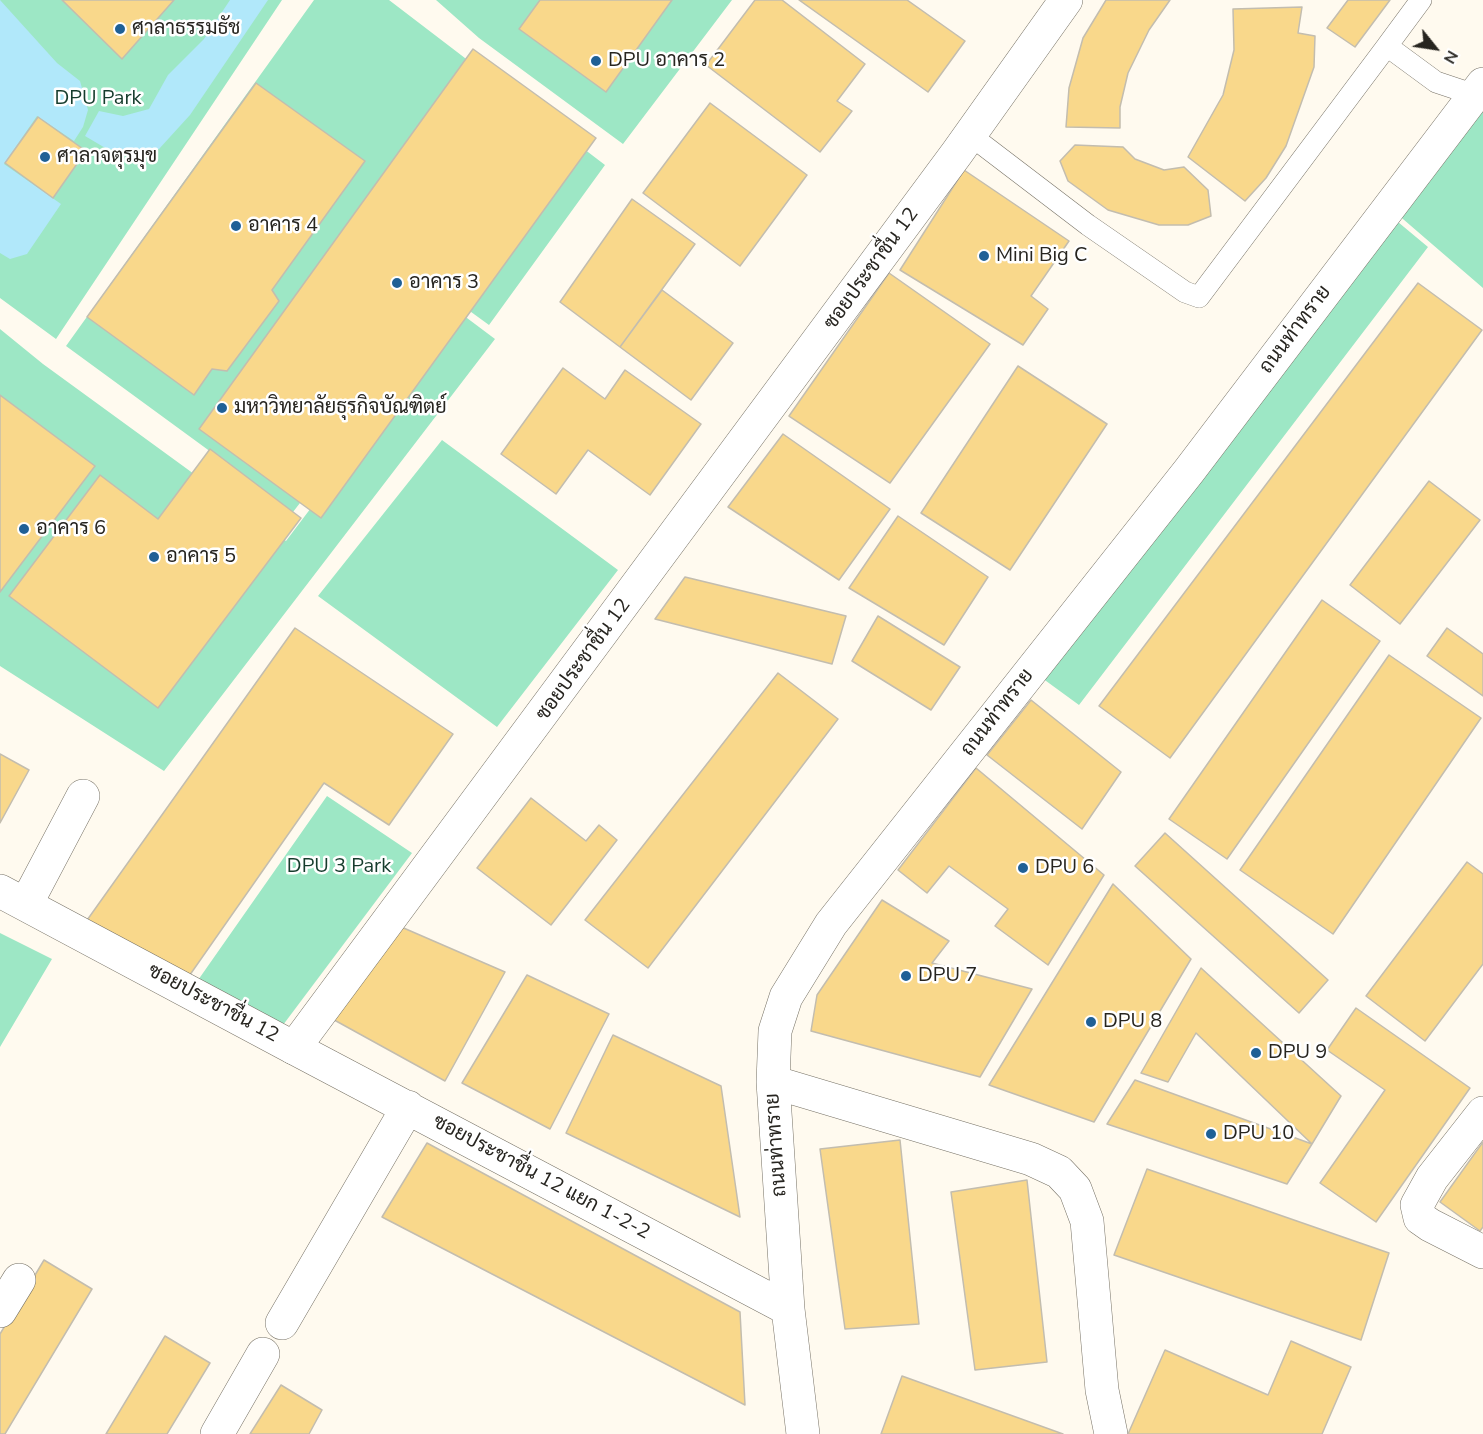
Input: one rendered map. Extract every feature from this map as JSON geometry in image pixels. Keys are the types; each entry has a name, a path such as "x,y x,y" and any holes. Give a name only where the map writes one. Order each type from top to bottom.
{"street":[{"name":"ซอยประชาชื่น 12","path":"13,897 294,1048 970,135 1066,0"},
{"name":"ถนนท่าทราย","path":"803,1434 788,1309 773,1082 775,1031 786,997 831,924 1190,471 1479,89"},
{"path":"13,897 83,796"},
{"name":"ซอยประชาชื่น 12 แยก 1-2-2","path":"294,1048 788,1309"},
{"path":"773,1082 1031,1159 1059,1172 1075,1189 1088,1221 1102,1390 1111,1434"},
{"path":"282,1323 408,1107"},
{"path":"1483,1113 1432,1178 1417,1205 1420,1218 1483,1252"},
{"path":"0,1311 19,1280"},
{"path":"217,1434 263,1354"}],"lane":[{"path":"970,135 1088,225 1185,292 1199,297 1421,0"},
{"path":"1387,46 1436,82 1479,89"}],"green space":[{"name":"DPU Park","path":"0,0 282,0 56,339 0,298"},
{"path":"314,0 389,0 605,165 489,325 456,301 293,512 66,346"},
{"path":"436,0 732,0 623,144 479,38"},
{"path":"1483,100 1483,288 1396,213"},
{"path":"1392,217 1428,247 1079,705 1042,678"},
{"path":"459,312 495,339 164,771 0,666 0,329 43,364 286,541"},
{"path":"442,440 618,570 497,727 318,596"},
{"name":"DPU 3 Park","path":"327,796 412,853 280,1029 196,983"},
{"path":"0,933 52,959 0,1047"}],"water":[{"path":"0,0 57,63 80,81 88,110 83,127 74,141 37,116 4,164 61,204 27,254 10,259 0,253"},
{"path":"230,0 268,0 190,115 159,149 107,149 85,136 99,111 123,116 149,109 168,75 204,39"}],"building":[{"name":"ศาลาธรรมธัช","path":"62,0 174,0 122,59"},
{"name":"DPU อาคาร 2","path":"540,0 672,0 606,92 519,29"},
{"path":"755,0 782,0 865,64 837,101 852,111 820,152 706,65"},
{"path":"799,0 907,0 965,41 928,92"},
{"path":"1106,0 1170,0 1149,30 1128,73 1120,107 1120,128 1066,127 1069,88 1083,38"},
{"path":"1348,0 1390,0 1355,47 1327,28"},
{"path":"1302,7 1298,33 1315,36 1314,67 1286,146 1266,178 1245,201 1188,157 1223,95 1234,50 1233,9"},
{"name":"อาคาร 3","path":"473,49 596,138 321,518 199,429"},
{"name":"อาคาร 4","path":"256,83 365,161 272,290 279,301 227,371 212,369 194,395 87,317"},
{"path":"710,103 807,175 740,266 643,193"},
{"name":"ศาลาจตุรมุข","path":"38,117 86,151 53,198 5,163"},
{"path":"1075,145 1123,147 1135,159 1164,170 1184,167 1208,190 1211,216 1188,225 1159,225 1108,210 1068,181 1060,161"},
{"name":"Mini Big C","path":"964,170 1069,241 1031,296 1048,309 1023,345 900,270"},
{"path":"632,199 695,244 620,347 560,302"},
{"path":"889,273 990,344 890,483 789,416"},
{"path":"1418,283 1482,330 1170,758 1099,706"},
{"path":"662,290 733,343 691,400 620,347"},
{"path":"1018,366 1107,424 1010,570 921,513"},
{"path":"563,368 605,399 625,370 701,424 650,495 588,450 556,494 501,454"},
{"name":"อาคาร 6","path":"0,395 95,466 0,592"},
{"path":"783,434 890,509 839,580 728,507"},
{"name":"อาคาร 5","path":"210,449 301,518 158,708 9,596 100,475 158,519"},
{"path":"1429,481 1480,520 1400,624 1350,585"},
{"path":"898,516 988,577 944,645 849,588"},
{"path":"685,577 846,616 832,664 655,619"},
{"path":"1322,600 1380,641 1227,859 1169,819"},
{"path":"878,616 960,667 931,710 852,661"},
{"path":"295,628 453,734 389,825 324,783 187,979 85,923"},
{"path":"1447,628 1483,654 1483,696 1427,656"},
{"path":"1389,655 1481,718 1333,934 1240,870"},
{"path":"778,673 838,719 648,968 585,920"},
{"path":"1031,700 1121,772 1082,829 987,755"},
{"path":"0,754 29,770 0,823"},
{"name":"DPU 6","path":"976,768 1104,875 1048,965 995,926 1008,909 949,866 927,893 898,870"},
{"path":"531,798 586,841 599,825 617,840 551,925 477,868"},
{"path":"1165,833 1328,980 1299,1013 1135,866"},
{"path":"1467,862 1483,874 1483,964 1425,1041 1366,996"},
{"name":"DPU 8","path":"1113,884 1191,959 1094,1122 989,1085"},
{"name":"DPU 7","path":"882,900 949,941 932,963 1032,989 980,1077 811,1031 817,995"},
{"path":"399,926 505,972 445,1081 327,1016"},
{"name":"DPU 9","path":"1201,968 1341,1096 1312,1144 1196,1033 1168,1082 1141,1073"},
{"path":"527,975 609,1014 550,1129 462,1083"},
{"path":"1356,1008 1470,1088 1376,1222 1320,1183 1385,1090 1327,1050"},
{"path":"613,1035 721,1086 740,1217 566,1133"},
{"name":"DPU 10","path":"1135,1080 1312,1144 1287,1184 1107,1124"},
{"path":"900,1140 919,1324 845,1329 820,1149"},
{"path":"1483,1142 1483,1227 1480,1231 1440,1202"},
{"path":"427,1143 740,1312 745,1405 382,1217"},
{"path":"1147,1169 1389,1253 1361,1340 1114,1255"},
{"path":"1027,1180 1047,1362 975,1370 951,1192"},
{"path":"44,1260 92,1289 5,1434 0,1434 0,1334"},
{"path":"165,1336 210,1363 167,1434 106,1434"},
{"path":"1291,1341 1351,1367 1322,1434 1128,1434 1165,1350 1268,1395"},
{"path":"902,1376 1063,1434 881,1434"},
{"path":"281,1385 322,1410 309,1434 250,1434"}],"place":[{"name":"ศาลาธรรมธัช","path":"120,29"},
{"name":"DPU อาคาร 2","path":"596,61"},
{"name":"ศาลาจตุรมุข","path":"45,157"},
{"name":"อาคาร 4","path":"236,226"},
{"name":"Mini Big C","path":"984,256"},
{"name":"อาคาร 3","path":"397,283"},
{"name":"มหาวิทยาลัยธุรกิจบัณฑิตย์","path":"222,408"},
{"name":"อาคาร 6","path":"24,529"},
{"name":"อาคาร 5","path":"154,557"},
{"name":"DPU 6","path":"1023,868"},
{"name":"DPU 7","path":"906,976"},
{"name":"DPU 8","path":"1091,1022"},
{"name":"DPU 9","path":"1256,1053"},
{"name":"DPU 10","path":"1211,1134"}]}
